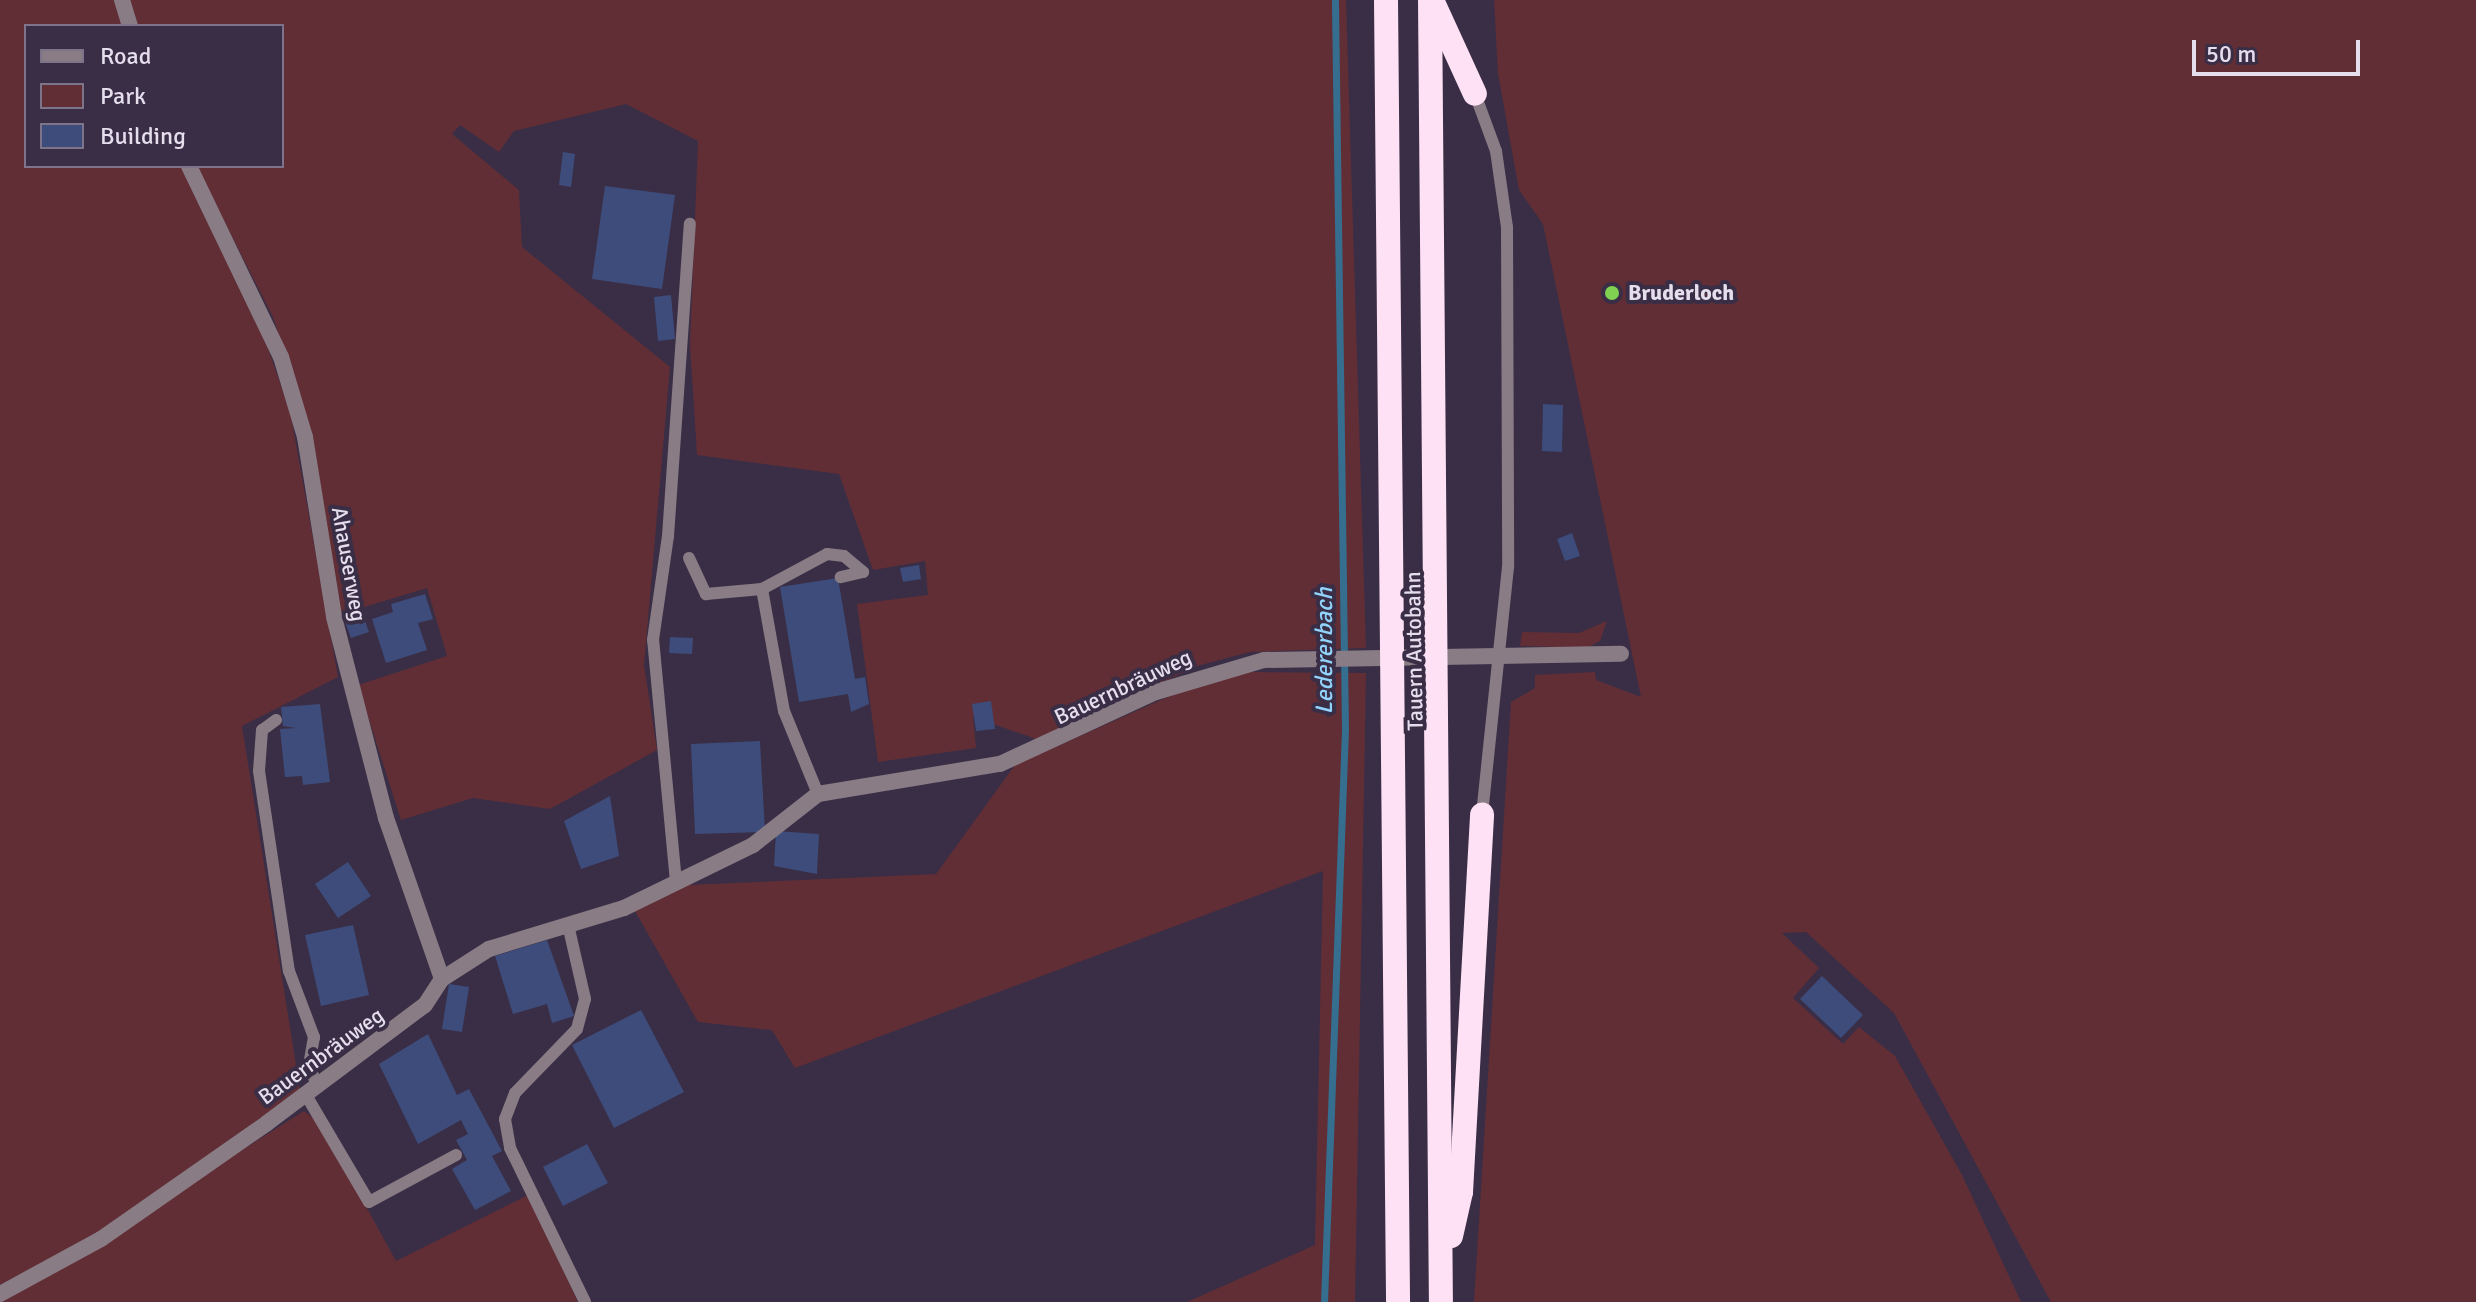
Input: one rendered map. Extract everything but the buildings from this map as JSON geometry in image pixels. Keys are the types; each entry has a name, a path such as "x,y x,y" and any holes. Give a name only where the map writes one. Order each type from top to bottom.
{"highway":[{"name":"Tauern Autobahn","path":"1386,0 1398,1302"},
{"name":"Tauern Autobahn","path":"1431,0 1441,1292"},
{"path":"1431,0 1475,94"},
{"path":"1441,1292 1461,1192 1482,815"}],"street":[{"path":"122,0 129,24"},
{"name":"Ahauserweg","path":"190,168 281,357 305,437 334,617 386,818 442,979"},
{"name":"Bauernbräuweg","path":"0,1294 101,1239 312,1091 425,1005 442,979 489,949 569,929 676,882 753,845 818,794 1000,764 1216,669 1303,659 1543,658 1621,654"}],"lane":[{"path":"1475,94 1496,151 1507,227 1508,567 1482,815"},
{"path":"676,882 653,640 668,536 690,224"},
{"path":"689,558 706,594 762,589 827,554 863,572 841,577"},
{"path":"762,589 781,698 818,794"},
{"path":"276,720 262,730 259,771 289,971 314,1037 309,1066 312,1091 369,1202 456,1155"},
{"path":"569,929 585,999 577,1029 515,1093 505,1119 510,1148 585,1302"}],"green space":[{"path":"0,0 114,0 122,24 24,24 24,168 183,168 248,292 290,411 338,677 242,726 300,1090 104,1230 0,1285"},
{"path":"130,0 1346,0 1366,648 1250,652 1197,666 1039,740 973,717 976,748 878,762 857,604 928,595 925,561 873,570 839,474 697,455 690,344 698,141 626,104 514,131 499,152 460,125 452,134 519,190 522,247 670,367 644,665 657,750 550,809 473,798 401,820 358,685 447,656 427,588 338,615 307,423 273,317 197,168 284,168 284,24 135,24"},
{"path":"1494,0 2476,0 2476,1302 2051,1302 1894,1013 1806,932 1782,933 1819,968 1793,998 1843,1044 1859,1027 1895,1056 1962,1175 2021,1302 1474,1302 1511,702 1535,688 1535,675 1595,672 1596,680 1641,697 1543,224 1519,190 1498,74"},
{"path":"1607,621 1600,641 1587,648 1520,646 1522,632 1579,633"},
{"path":"1251,672 1366,673 1355,1302 1187,1302 1315,1245 1323,871 795,1068 772,1030 698,1022 635,911 688,885 936,874 1015,765 1199,683"},
{"path":"304,1111 320,1123 396,1261 528,1195 578,1302 0,1302"}],"waterway":[{"name":"Ledererbach","path":"1324,1302 1345,729 1335,0"}],"place":[{"name":"Bruderloch","path":"1612,293"}]}
